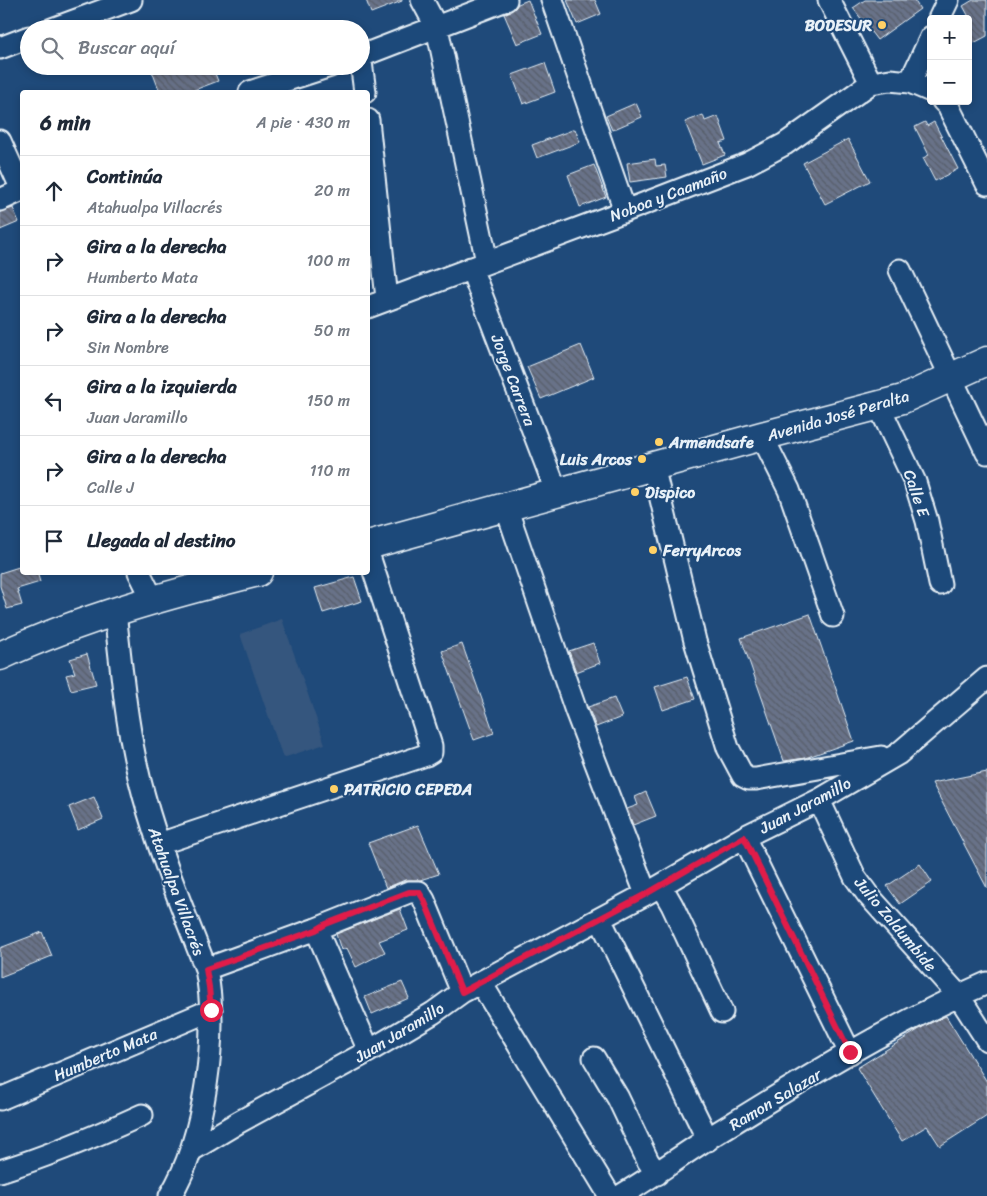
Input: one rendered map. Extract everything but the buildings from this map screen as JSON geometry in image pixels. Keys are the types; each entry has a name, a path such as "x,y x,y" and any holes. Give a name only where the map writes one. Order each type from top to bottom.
{"highway":[{"name":"Avenida José Peralta","path":"370,544 903,399 987,361"},
{"path":"0,656 115,612 153,600 190,581 235,575"}],"street":[{"path":"77,20 131,0"},
{"path":"422,0 437,28"},
{"path":"370,53 506,0"},
{"path":"552,0 625,212"},
{"path":"829,0 871,83"},
{"path":"941,15 948,0"},
{"name":"Jorge Carrera","path":"437,28 479,265 557,492"},
{"path":"0,48 20,40"},
{"path":"927,46 910,82 927,89"},
{"path":"256,90 302,75"},
{"path":"363,75 365,90"},
{"name":"Noboa y Caamaño","path":"377,303 625,212 747,164 785,144 871,83 890,80 910,82"},
{"path":"947,105 987,184"},
{"path":"0,141 20,186"},
{"path":"370,161 377,303"},
{"path":"0,200 20,191"},
{"path":"900,270 987,453"},
{"name":"Calle E","path":"879,406 915,482 927,520 940,584"},
{"path":"762,436 789,490 833,616"},
{"path":"652,466 695,641 728,748 743,776 749,779 756,779 898,754"},
{"path":"506,507 576,711 653,890 672,905 722,1012"},
{"path":"159,844 431,752 431,746 370,558"},
{"path":"140,575 153,600"},
{"name":"Atahualpa Villacrés","path":"115,612 126,715 144,796 159,844 206,969 209,987 211,1010 208,1073 192,1150 178,1184 170,1196"},
{"name":"Juan Jaramillo","path":"192,1150 369,1051 433,1013 471,987 653,890 744,837 819,800 898,754 987,678"},
{"name":"Julio Zaldumbide","path":"819,800 855,878 958,996 987,1040"},
{"path":"744,837 850,1052"},
{"path":"206,969 316,930 326,924 409,892 419,892 471,987 610,1196"},
{"path":"600,919 708,1140"},
{"path":"316,930 369,1051"},
{"name":"Ramon Salazar","path":"620,1196 850,1052 987,983"},
{"name":"Humberto Mata","path":"0,1099 211,1010"},
{"path":"594,1058 618,1098 648,1161 657,1174"},
{"path":"200,1113 221,1121 240,1122"},
{"path":"0,1171 102,1134 142,1115"}],"shaded area":[{"path":"282,619 325,744 283,758 240,634"}],"place":[{"name":"BODESUR","path":"882,25"},
{"name":"Armendsafe","path":"659,442"},
{"name":"Luis Arcos","path":"642,459"},
{"name":"Dispico","path":"635,492"},
{"name":"FerryArcos","path":"653,550"},
{"name":"PATRICIO CEPEDA","path":"334,789"}],"route":[{"path":"211,1010 206,969 316,930 326,924 409,892 419,892 424,900 462,992 646,894 744,837 850,1052"}]}
